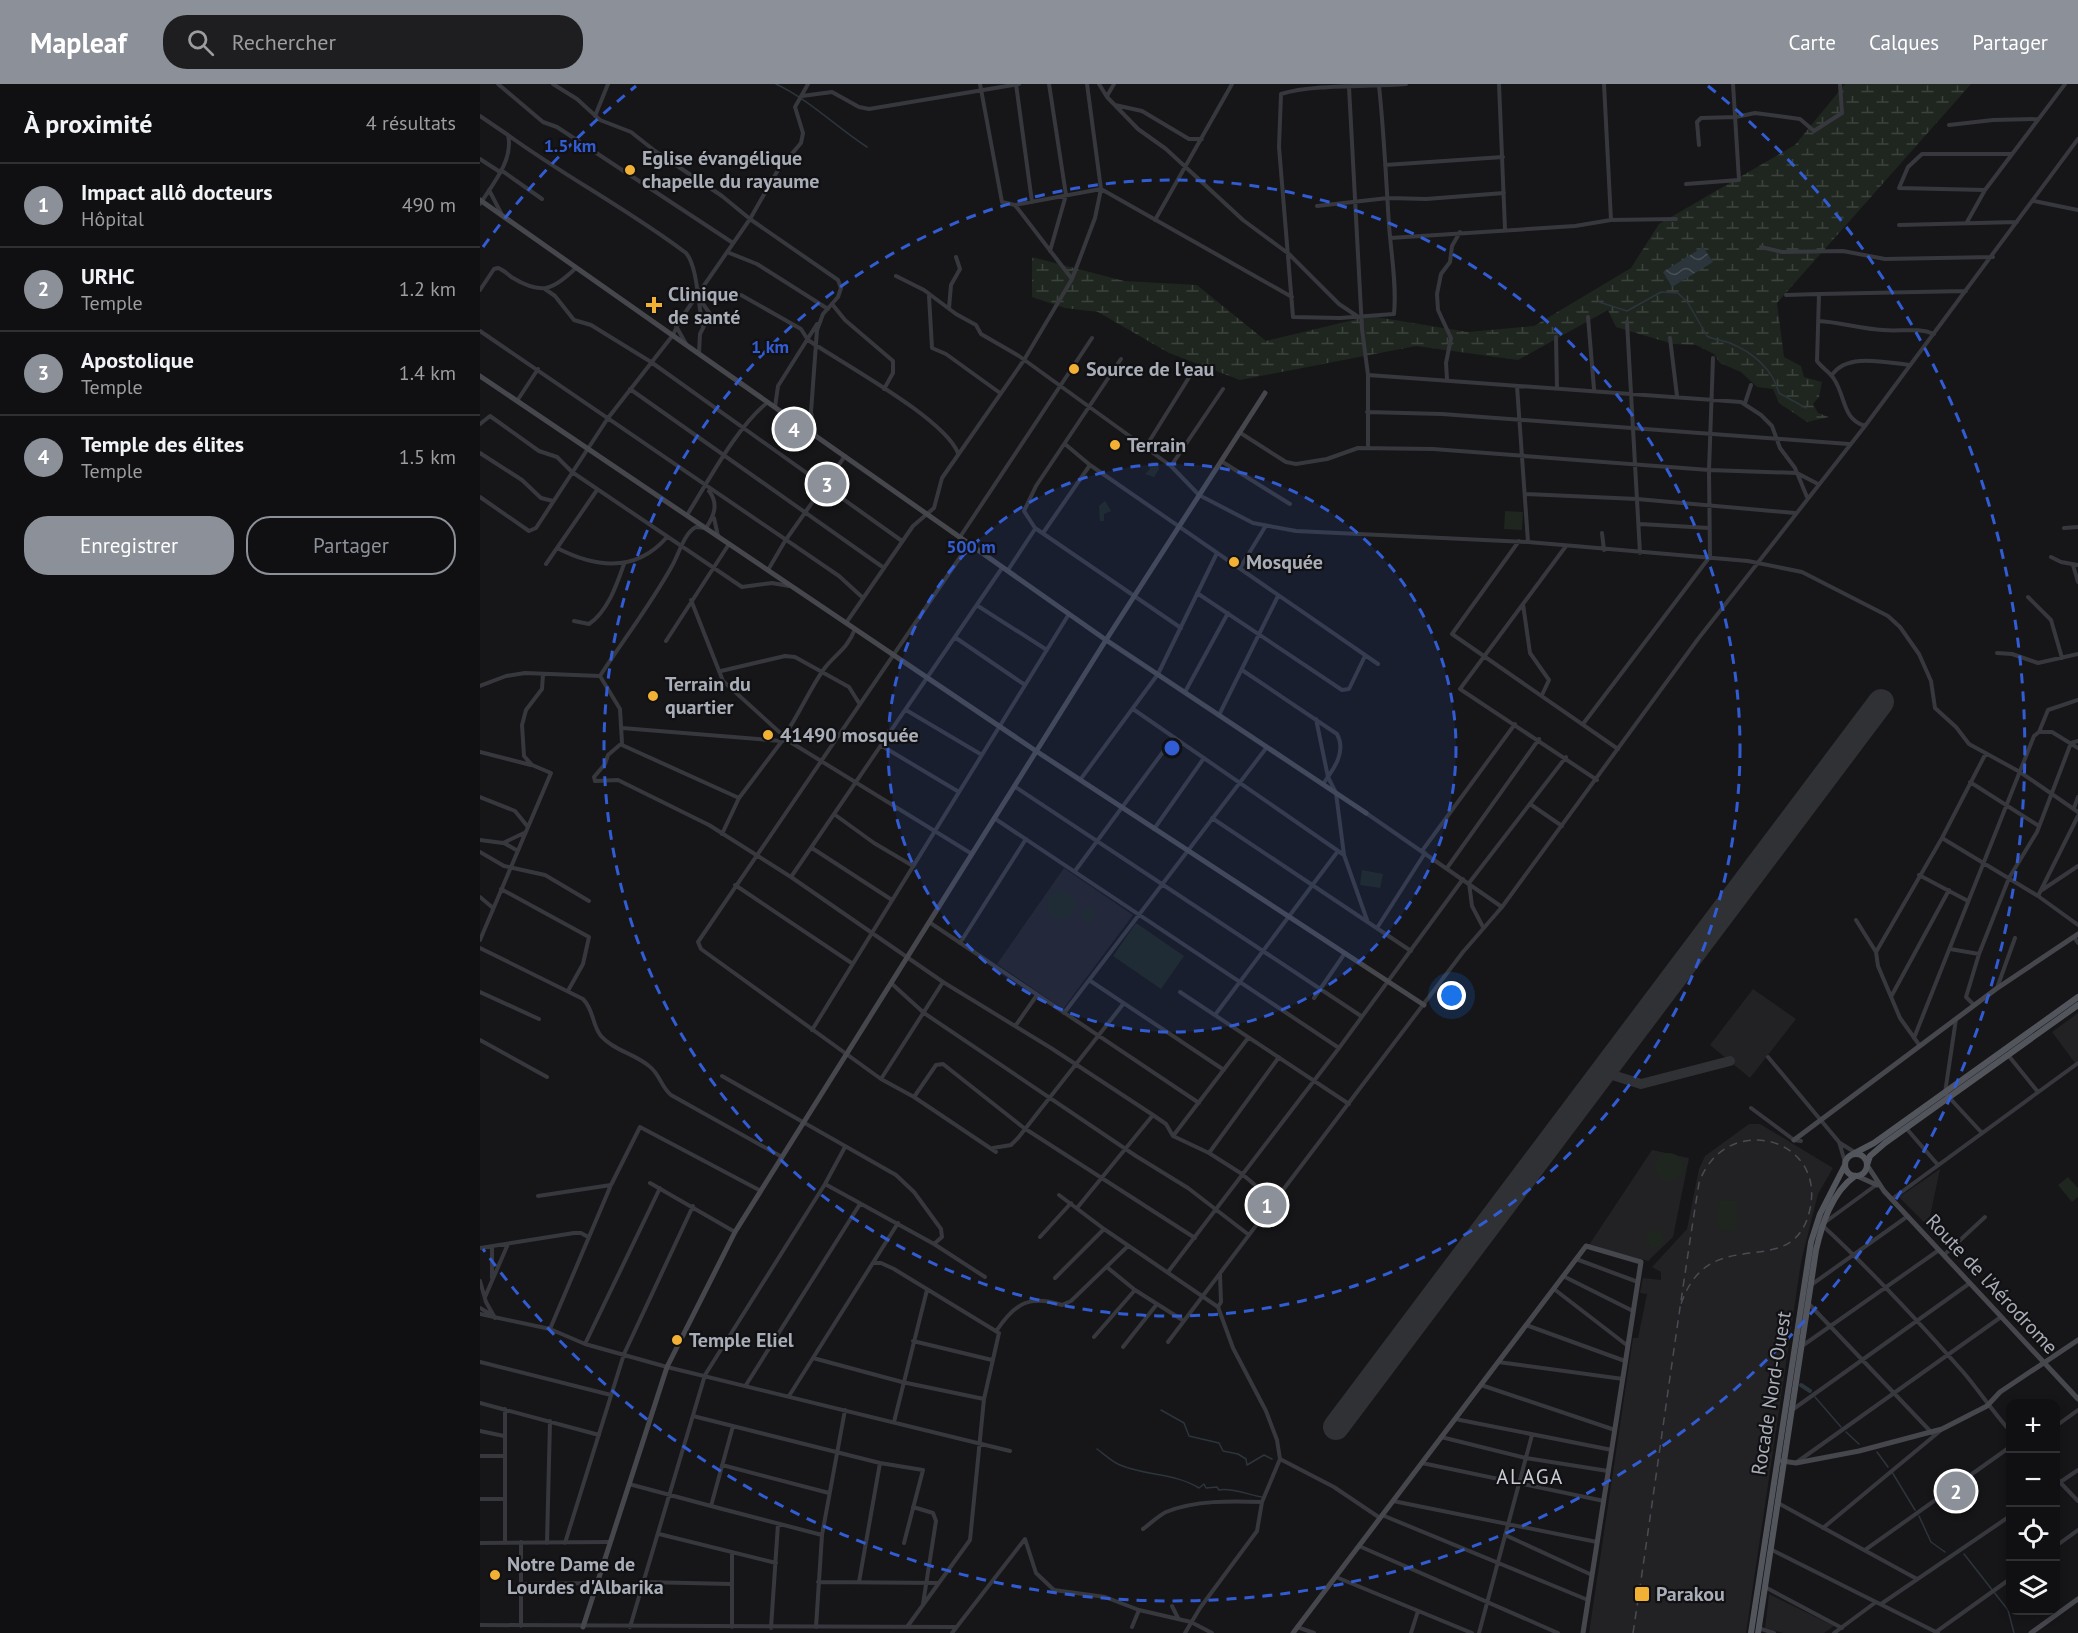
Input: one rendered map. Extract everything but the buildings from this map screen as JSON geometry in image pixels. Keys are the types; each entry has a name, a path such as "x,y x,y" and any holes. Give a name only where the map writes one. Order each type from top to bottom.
{"main road":[{"path":"2078,997 1947,1095 1876,1150 1865,1171 1856,1176 1847,1171 1845,1163 1856,1154 1947,1095 2008,1055 2078,1005"},
{"path":"1856,1154 1864,1158 1867,1164"},
{"name":"Rocade Nord-Ouest","path":"1751,1633 1781,1461 1811,1242 1820,1214 1845,1163"},
{"name":"Rocade Nord-Ouest","path":"1758,1630 1778,1503 1781,1461 1792,1410 1811,1286 1824,1225 1839,1191 1856,1176"}],"street":[{"path":"498,84 543,122 556,127 733,243"},
{"path":"553,84 577,99 595,116 631,132 838,280 841,288 832,304 806,338 777,386 775,407"},
{"path":"595,116 608,84"},
{"path":"480,497 532,531 608,418 673,335 676,326 750,219 778,170 804,138 801,123 795,112 808,84"},
{"path":"980,84 1002,202 1015,205 1101,189 1292,297"},
{"path":"802,96 832,92 869,110 1017,84 1032,202"},
{"path":"1049,84 1066,195 1050,251"},
{"path":"846,623 913,526 929,515 936,504 942,478 1024,360 1072,279 1095,218 1101,189 1087,84"},
{"path":"1099,84 1107,97 1138,129 1186,168 1243,220 1289,254 1339,304 1360,316"},
{"path":"1107,97 1114,84"},
{"path":"1155,220 1232,84"},
{"path":"1379,85 1394,311 1391,314 1360,316 1304,319 1293,317 1279,147 1280,97 1285,92 1379,85 1406,84"},
{"path":"1499,84 1505,229"},
{"path":"1604,84 1611,220"},
{"path":"1686,184 1739,180 1733,84"},
{"path":"1699,145 1697,122 1701,118 1736,117 1746,113 1794,118 1814,130 1841,116 1840,84"},
{"path":"1967,222 1985,190 2065,84"},
{"path":"1349,87 1360,316 1368,375 1368,448"},
{"path":"1114,105 1142,111 1189,139 1202,139"},
{"path":"480,116 686,252 692,262 703,327"},
{"path":"1949,125 1993,120 2038,119"},
{"path":"508,135 511,148 481,202 1106,640 1424,852 1502,908"},
{"path":"1168,1342 1483,927 1502,908 1757,562 1865,426 2078,140"},
{"path":"1985,190 1899,188 1908,167 1922,154 2012,154"},
{"path":"1385,165 1503,158"},
{"path":"480,159 542,199"},
{"path":"489,190 503,216"},
{"path":"1317,206 1388,198 1426,200 1504,193"},
{"path":"2034,201 2078,210"},
{"path":"1015,205 1072,279"},
{"path":"1390,238 1575,226 1611,220 1676,219"},
{"path":"1899,225 2018,222"},
{"path":"1447,379 1446,363 1451,338 1437,310 1437,294 1441,274 1450,262 1452,246 1461,232"},
{"path":"1761,248 1782,252 1843,251 1885,259 1993,257"},
{"path":"727,252 757,264 828,309"},
{"path":"949,308 951,285 960,272 956,257"},
{"path":"480,290 494,269 498,268 523,283 545,290 555,296 574,320 591,325 651,362 902,541"},
{"path":"545,290 553,288 576,268"},
{"path":"896,276 929,294 976,325 981,334 988,336 1024,360 1058,387 1171,466 1199,495 1264,527 1519,541 1757,562 1802,572 1888,616 1900,627 1919,654 1931,681 1935,708 1956,727 1969,744 2020,772 2078,812"},
{"path":"1786,295 1966,291"},
{"path":"929,294 932,348 946,354 1000,393"},
{"path":"1819,294 1817,361 1832,375 1849,417 1857,424 1865,426"},
{"path":"741,295 801,329 806,338 817,346 884,389 951,439 958,454"},
{"path":"697,296 710,311 699,338 699,354"},
{"path":"832,304 845,320 893,362 893,373 884,389"},
{"path":"1588,317 1594,389"},
{"path":"1818,321 1846,323 1866,329 1922,330 1934,333"},
{"path":"1627,322 1629,394 1640,524 1640,553"},
{"path":"816,436 811,412 819,323"},
{"path":"676,326 686,345"},
{"path":"480,330 705,487 839,576 862,597"},
{"path":"1556,337 1557,387"},
{"path":"960,537 1092,338"},
{"path":"1670,338 1677,396"},
{"path":"1583,724 1709,558 1708,506 1713,358"},
{"path":"1121,359 1088,407 1026,507 1026,514 1035,528 1135,594 1181,628"},
{"path":"1832,375 1839,368 1856,362 1910,365"},
{"path":"517,400 538,369"},
{"path":"1144,448 1193,371"},
{"path":"1368,375 1594,389 1745,403 1767,421 1797,473 1807,498"},
{"path":"480,376 1036,751 1424,1005"},
{"path":"1745,403 1751,385"},
{"path":"1517,386 1528,542"},
{"path":"630,389 884,568"},
{"path":"1171,466 1223,389"},
{"path":"583,1627 667,1367 735,1232 1135,594 1265,393"},
{"path":"687,515 725,456 768,402"},
{"path":"1367,412 1520,420 1850,444"},
{"path":"480,424 490,416 539,451 557,457 572,472 597,490 742,587 772,583 792,586"},
{"path":"1239,432 1291,464 1328,459 1350,449 1368,448 1521,454 1709,470 1797,473 1818,484"},
{"path":"1065,444 1090,465 1378,664"},
{"path":"480,453 522,480 541,498 553,501"},
{"path":"768,570 785,541 845,456"},
{"path":"1221,461 1290,504"},
{"path":"1042,533 1090,465"},
{"path":"705,487 712,495 718,536"},
{"path":"546,564 597,490"},
{"path":"1526,494 1637,499 1796,513"},
{"path":"706,528 714,517"},
{"path":"1640,524 1709,528"},
{"path":"1240,568 1264,527"},
{"path":"2064,528 2078,527"},
{"path":"600,676 658,591 683,548 687,534 693,528 706,528"},
{"path":"791,878 978,606 1035,528"},
{"path":"1602,533 1604,550"},
{"path":"557,548 593,561 624,564 649,554 667,537"},
{"path":"1519,541 1452,634 1618,749"},
{"path":"969,543 755,855 699,939 698,945 880,1079 914,1096 996,1152"},
{"path":"666,640 729,544"},
{"path":"1566,546 1460,689 1539,739 1597,780"},
{"path":"1080,780 1158,674 1218,553"},
{"path":"2051,557 2075,565 2078,582"},
{"path":"877,563 888,562"},
{"path":"574,621 589,624 597,619 618,582 624,564"},
{"path":"772,583 780,578"},
{"path":"1197,593 1346,692 1355,681 1365,656"},
{"path":"1219,715 1278,596"},
{"path":"2028,597 2051,620 2062,658"},
{"path":"691,600 727,685 784,739 822,760 972,854"},
{"path":"1523,604 1530,653 1549,680 1542,695"},
{"path":"978,606 1047,650"},
{"path":"1185,692 1228,613"},
{"path":"812,1030 1069,614"},
{"path":"722,834 739,798 784,739 797,719 807,694 822,671 841,654 855,629"},
{"path":"956,638 1025,685"},
{"path":"1997,653 2012,654 2033,663 2078,654"},
{"path":"721,671 785,656 795,657 849,687 859,703"},
{"path":"1242,670 1337,734 1340,739 1339,758 1323,784"},
{"path":"480,686 506,676 543,674 600,676"},
{"path":"532,765 524,756 522,725 528,704 542,689 543,674"},
{"path":"600,676 620,709 622,746"},
{"path":"1914,1038 2034,736 2039,732 2048,710 2078,700"},
{"path":"1132,709 1344,855"},
{"path":"906,710 982,755"},
{"path":"1316,719 1328,777 1336,793 1344,855 1367,921"},
{"path":"1377,928 1424,852 1515,724"},
{"path":"622,728 784,739"},
{"path":"2039,732 2052,732 2078,748"},
{"path":"1075,871 1174,737"},
{"path":"1447,868 1539,739"},
{"path":"2071,743 2078,741"},
{"path":"1974,1005 1966,995 1979,954 2009,878 2039,826 2071,743"},
{"path":"622,746 739,798"},
{"path":"622,746 608,755 594,777 595,781 618,780 722,834 908,956 943,982 1016,1026 1153,1115 1166,1124 1173,1136 1209,1153 1242,1174 1275,1202"},
{"path":"882,746 959,792"},
{"path":"1064,1013 1267,747"},
{"path":"480,752 532,765 551,773 480,940"},
{"path":"1876,952 1942,838 1986,753"},
{"path":"1483,927 1472,906 1469,884 1566,757"},
{"path":"1154,828 1204,758"},
{"path":"1970,782 2039,826"},
{"path":"1014,786 1361,1016"},
{"path":"480,797 515,811 528,827"},
{"path":"2074,808 2078,797"},
{"path":"1530,804 1562,826"},
{"path":"834,814 874,843 913,866"},
{"path":"2038,896 2078,816"},
{"path":"994,818 1339,1048"},
{"path":"1212,818 1411,951"},
{"path":"503,843 525,833"},
{"path":"1942,838 2038,896 2078,925"},
{"path":"960,943 1026,839"},
{"path":"480,840 503,843 518,851"},
{"path":"812,848 892,900"},
{"path":"1215,1015 1338,851"},
{"path":"480,852 512,868 545,875 589,901"},
{"path":"2042,890 2078,866"},
{"path":"1919,875 1968,901"},
{"path":"1168,1272 1312,1080 1339,1048 1463,879"},
{"path":"735,885 853,964"},
{"path":"501,889 589,937 583,964 569,989"},
{"path":"1892,996 1949,890"},
{"path":"480,897 493,908"},
{"path":"1856,920 1876,952 1878,966 1900,1018 1920,1046"},
{"path":"929,922 1199,1103"},
{"path":"1794,1140 1996,989 2076,936 2078,943"},
{"path":"1996,989 2015,938"},
{"path":"480,948 569,989 587,1003 594,1026 604,1039 646,1063 658,1075 664,1090 782,1157"},
{"path":"1950,949 1979,954"},
{"path":"1314,998 1345,953"},
{"path":"1089,980 1224,1070"},
{"path":"880,1079 943,982"},
{"path":"891,984 924,1013 1125,1149 1188,1188 1249,1235"},
{"path":"480,992 539,1019"},
{"path":"1180,992 1349,1104"},
{"path":"1016,1026 1037,995"},
{"path":"990,1148 1011,1145 1051,1098 1124,1003"},
{"path":"1956,1018 1947,1095 1982,1133"},
{"path":"1173,1136 1248,1038"},
{"path":"480,1040 547,1077"},
{"path":"2008,1055 2038,1092"},
{"path":"1768,1057 1839,1143 1856,1154"},
{"path":"1209,1153 1279,1058"},
{"path":"1892,1199 2078,1063"},
{"path":"914,1096 936,1065 942,1064 1024,1128 1195,1238"},
{"path":"722,1076 890,1171 914,1192 941,1229 942,1237 934,1244"},
{"path":"1751,1108 1794,1140 1801,1141"},
{"path":"1077,1208 1153,1115"},
{"path":"550,1329 611,1185 640,1127 761,1191"},
{"path":"1906,1128 1938,1165"},
{"path":"1839,1143 1845,1163"},
{"path":"630,1627 705,1375 825,1184 845,1147"},
{"name":"Route de l'Aérodrome","path":"1867,1164 1884,1191"},
{"name":"Route de l'Aérodrome","path":"1856,1176 1876,1185 1892,1199 2078,1399"},
{"path":"650,1183 735,1232"},
{"path":"825,1184 898,1223 985,1277"},
{"path":"538,1196 611,1185"},
{"path":"1876,1185 1824,1225 1947,1355 2006,1427"},
{"path":"585,1344 660,1188"},
{"path":"1059,1195 1128,1246 1218,1307 1233,1348 1266,1412 1277,1440 1280,1459 1262,1502 1257,1532 1185,1633"},
{"path":"746,1385 860,1203"},
{"path":"1040,1237 1071,1203"},
{"path":"565,1543 624,1354 693,1206"},
{"path":"1811,1286 1908,1216"},
{"path":"1944,1255 1985,1217"},
{"path":"789,1396 898,1223"},
{"path":"1055,1278 1104,1229"},
{"path":"480,1248 574,1233 581,1233 588,1238"},
{"path":"508,1244 481,1312 550,1329 585,1344 667,1367 1010,1451"},
{"path":"492,1246 492,1282"},
{"path":"997,1330 1019,1306 1033,1300 1044,1299 1060,1305 1066,1304 1108,1268 1128,1246"},
{"path":"1293,1633 1586,1246 1641,1262 1583,1633"},
{"path":"1802,1347 1939,1250"},
{"path":"1576,1259 1638,1282"},
{"path":"873,1263 881,1263 894,1269 997,1330 999,1337 984,1399 970,1540 907,1627"},
{"path":"1108,1268 1135,1290 1185,1321"},
{"path":"1218,1307 1221,1302 1220,1274"},
{"path":"1563,1276 1633,1311"},
{"path":"480,1281 494,1317"},
{"path":"1792,1410 1970,1283"},
{"path":"1554,1289 1628,1347"},
{"path":"894,1422 902,1382 927,1290"},
{"path":"1094,1337 1135,1290"},
{"path":"1808,1303 1932,1433"},
{"path":"1124,1347 1157,1304"},
{"path":"1797,1463 2002,1317"},
{"path":"1526,1325 1625,1361"},
{"path":"1781,1461 1797,1463 1942,1429 1987,1406 2015,1381 2045,1364 2078,1340"},
{"path":"913,1341 992,1360"},
{"path":"813,1358 902,1382 984,1399"},
{"path":"480,1362 611,1395"},
{"path":"1498,1362 1623,1379"},
{"path":"1481,1385 1615,1430"},
{"path":"480,1403 599,1435"},
{"path":"505,1409 505,1542"},
{"path":"816,1627 822,1534 845,1410"},
{"path":"2060,1423 2078,1410"},
{"path":"693,1416 880,1463 923,1470 904,1543"},
{"path":"1455,1419 1611,1450"},
{"path":"547,1543 549,1421"},
{"path":"711,1506 733,1426"},
{"path":"1823,1528 1942,1429"},
{"path":"480,1431 504,1436"},
{"path":"1479,1633 1532,1435"},
{"path":"1441,1437 1526,1458 1608,1471"},
{"path":"1864,1550 2006,1450"},
{"path":"480,1456 504,1456"},
{"path":"1280,1459 1334,1487 1381,1517 1588,1600"},
{"path":"859,1582 880,1463"},
{"path":"1422,1463 1604,1501"},
{"path":"722,1465 829,1493"},
{"path":"2060,1483 2078,1470"},
{"path":"629,1484 822,1534"},
{"path":"2060,1486 2078,1501"},
{"path":"480,1499 504,1499"},
{"path":"1143,1529 1166,1513 1185,1508 1228,1501 1262,1502"},
{"path":"1393,1501 1597,1542"},
{"path":"1778,1503 1917,1579"},
{"path":"913,1507 935,1515 922,1604"},
{"path":"1834,1633 2006,1519"},
{"path":"771,1628 778,1523"},
{"path":"2060,1543 2078,1530"},
{"path":"659,1534 776,1563"},
{"path":"1505,1535 1592,1575"},
{"path":"952,1633 1025,1539 1036,1573 1054,1590 1105,1597 1139,1610 1191,1622 1212,1633"},
{"path":"521,1542 521,1626"},
{"path":"480,1543 610,1542"},
{"path":"1359,1546 1558,1633"},
{"path":"1770,1549 1936,1633 2006,1581"},
{"path":"732,1552 732,1627"},
{"path":"1336,1577 1472,1633"},
{"path":"643,1582 732,1584"},
{"path":"818,1582 939,1583"},
{"path":"521,1584 597,1583"},
{"path":"1764,1587 1842,1628"},
{"path":"2031,1633 2078,1599"},
{"path":"1172,1605 1178,1619"},
{"path":"1132,1627 1139,1610"},
{"path":"1411,1633 1418,1611"},
{"path":"480,1625 956,1627"},
{"path":"499,1626 499,1633"},
{"path":"694,1627 694,1633"},
{"path":"859,1627 859,1633"},
{"path":"1297,1627 1314,1633"},
{"path":"1758,1630 1773,1633"}],"shaded area":[{"path":"1064,868 1133,915 1063,1009 997,964"},
{"path":"1753,989 1796,1019 1750,1078 1710,1045"},
{"path":"2078,1013 2078,1061 2075,1063 2052,1032"},
{"path":"1749,1124 1760,1124 1833,1168 1818,1194 1801,1262 1746,1633 1589,1633 1633,1338 1638,1338 1647,1294 1640,1293 1643,1278 1661,1280 1661,1272 1652,1267 1687,1229 1699,1169 1705,1156"},
{"path":"1652,1150 1689,1158 1673,1237 1648,1261 1589,1245"},
{"path":"1940,1169 1928,1226 1899,1197"},
{"path":"1769,1594 1834,1626 1824,1633 1783,1633 1765,1628"}],"green space":[{"path":"1845,84 1971,84 1777,303 1784,357 1801,366 1804,377 1822,382 1819,397 1813,404 1818,413 1829,417 1807,422 1779,403 1773,389 1757,387 1741,372 1720,363 1714,354 1696,345 1673,344 1616,327 1608,310 1518,360 1416,346 1240,380 1169,353 1098,312 1065,308 1032,297 1032,257 1124,281 1197,285 1266,341 1370,316 1468,332 1534,326 1631,268 1659,224 1795,145"},
{"path":"1151,462 1157,462 1159,469 1154,477 1145,474 1150,469"},
{"path":"1105,501 1111,511 1104,514 1104,521 1100,521 1099,506"},
{"path":"1505,511 1523,512 1522,530 1504,529"},
{"path":"1362,870 1383,874 1380,888 1360,885"},
{"path":"1061,891 1071,895 1075,905 1071,915 1061,919 1051,915 1047,905 1051,895"},
{"path":"1085,908 1091,908 1095,915 1091,922 1085,922 1081,918 1081,912"},
{"path":"1136,923 1184,956 1161,989 1113,956"},
{"path":"1669,1153 1679,1157 1683,1167 1679,1177 1669,1181 1659,1177 1655,1167 1659,1157"},
{"path":"2068,1177 2078,1188 2078,1197 2072,1202 2058,1185"},
{"path":"1719,1200 1737,1201 1736,1231 1718,1230"},
{"path":"1655,1230 1661,1233 1664,1239 1661,1245 1655,1248 1649,1245 1646,1239 1649,1233"}],"water":[{"path":"1703,247 1713,262 1672,287 1663,272"}],"waterway":[{"path":"776,84 812,106 867,147"},
{"path":"1599,302 1627,311 1661,292 1678,293 1688,303 1707,336 1730,343 1754,356 1772,376 1779,393 1806,408"},
{"path":"1801,1385 1810,1391"},
{"path":"1815,1397 1841,1427"},
{"path":"1161,1410 1184,1423 1189,1436 1219,1443 1223,1451 1238,1454 1246,1459 1247,1465 1264,1455 1272,1459"},
{"path":"1846,1432 1859,1444"},
{"path":"1097,1449 1114,1462 1130,1469 1180,1480 1199,1488 1204,1484 1206,1488 1217,1487 1219,1490 1234,1490 1262,1497"},
{"path":"1877,1452 1888,1467"},
{"path":"1892,1472 1915,1510"},
{"path":"1919,1516 1931,1542 1945,1552"},
{"path":"1964,1554 2008,1610 2014,1633"}],"taxiway":[{"path":"1603,1072 1641,1084 1730,1061"}],"runway":[{"path":"1336,1427 1881,702"}],"railway":[{"path":"1633,1633 1682,1296 1699,1183 1712,1160 1729,1146 1749,1140 1770,1142 1789,1150 1803,1164 1811,1184 1810,1209 1801,1232 1787,1244 1769,1250 1730,1256 1711,1264 1694,1278 1681,1304"}],"place":[{"name":"Eglise évangélique chapelle du rayaume","path":"630,170"},
{"name":"Clinique de santé","path":"654,305"},
{"name":"Source de l'eau","path":"1074,369"},
{"name":"Temple des élites","path":"794,429"},
{"name":"Terrain","path":"1115,445"},
{"name":"Apostolique","path":"827,484"},
{"name":"Mosquée","path":"1234,562"},
{"name":"Terrain du quartier","path":"653,696"},
{"name":"41490 mosquée","path":"768,735"},
{"name":"Impact allô docteurs","path":"1267,1205"},
{"name":"Temple Eliel","path":"677,1340"},
{"name":"URHC","path":"1956,1491"},
{"name":"Notre Dame de Lourdes d'Albarika","path":"495,1575"},
{"name":"Parakou","path":"1642,1594"}],"district":[{"name":"ALAGA","path":"1530,1476"}]}
